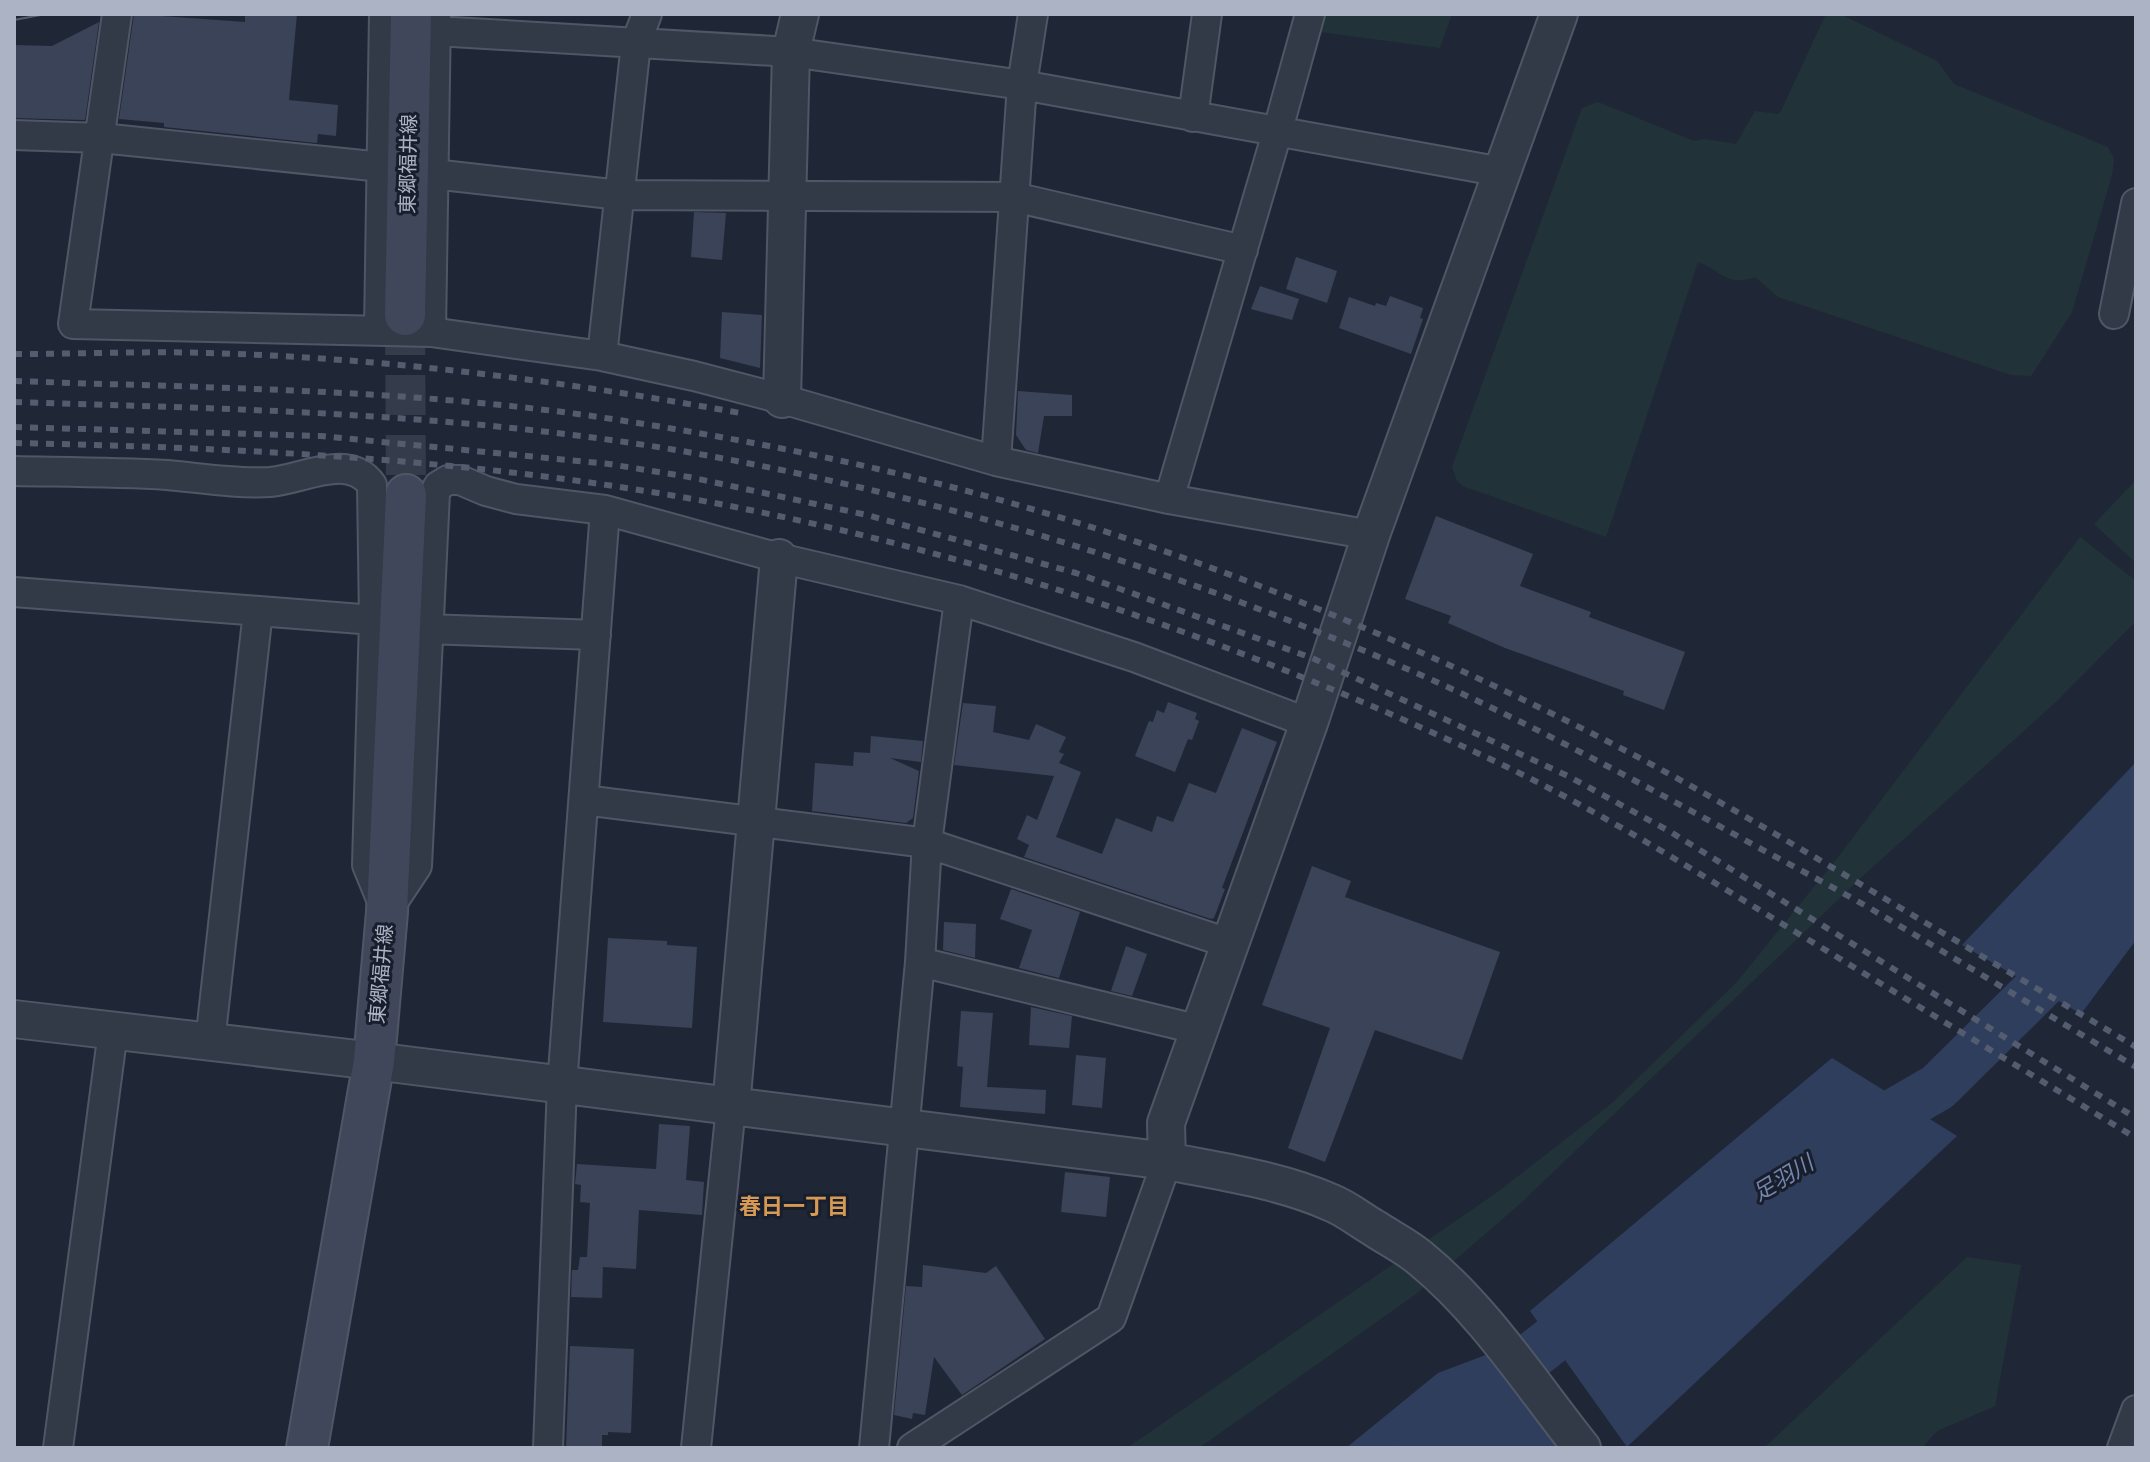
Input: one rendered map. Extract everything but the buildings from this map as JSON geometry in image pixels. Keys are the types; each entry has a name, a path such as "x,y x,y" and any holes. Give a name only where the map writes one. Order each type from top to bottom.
{"main road":[{"name":"東郷福井線","path":"405,326 427,20"},
{"name":"東郷福井線","path":"307,1448 374,1061 387,912 406,495"}],"street":[{"path":"117,14 73,324 405,326 602,356 782,399 996,461 1169,499 1371,535"},
{"path":"384,14 382,167 405,326"},
{"path":"602,356 636,43 647,14"},
{"path":"782,399 791,52 800,14"},
{"path":"996,461 1022,85 1033,14"},
{"path":"1193,117 1207,14"},
{"path":"1169,499 1310,14"},
{"path":"912,1448 1111,1318 1167,1161 1166,1123 1309,723 1371,535 1559,14"},
{"path":"405,326 433,174 427,20 636,43 791,52 1022,85 1502,172"},
{"path":"14,135 101,138 382,167"},
{"path":"433,174 620,195 1014,197 1243,250"},
{"path":"2136,203 2114,314 2136,299"},
{"path":"14,471 125,473 269,482 331,469 353,469 364,474 372,485 374,620 367,865 387,912"},
{"path":"387,912 417,866 435,493 443,482 460,480 516,499 605,510 779,558 959,600 1134,657 1309,723"},
{"path":"548,1448 562,1085 605,510"},
{"path":"696,1448 731,1107 779,558"},
{"path":"14,592 374,620"},
{"path":"874,1448 920,962 927,843 959,600"},
{"path":"210,1042 258,611"},
{"path":"427,629 596,635"},
{"path":"584,800 927,843 1231,944"},
{"path":"920,962 1200,1030"},
{"path":"14,1019 1167,1161 1309,1194 1335,1204 1418,1256 1438,1274 1482,1320 1582,1448"},
{"path":"58,1448 113,1031"},
{"path":"2122,1448 2136,1410"}],"shaded area":[{"path":"1310,14 1452,14 1440,48 1305,30"},
{"path":"1826,14 1840,14 1937,61 1954,84 2108,147 2114,159 2112,175 2072,312 2031,376 2011,375 1778,297 1755,277 1731,279 1698,262 1606,537 1463,486 1457,481 1452,467 1582,108 1598,102 1694,141 1704,139 1736,144 1755,111 1778,114 1781,111"},
{"path":"2136,480 2136,563 2094,524"},
{"path":"2080,537 2136,581 2136,621 2057,701 1865,874 1522,1202 1416,1294 1199,1448 1127,1448 1499,1191 1611,1104 1736,983 1839,856"},
{"path":"1967,1257 2021,1265 1995,1406 1937,1431 1922,1448 1764,1448"}],"water":[{"path":"2136,762 2136,940 2081,1014 1962,945"},
{"path":"1832,1058 1957,1136 1627,1447 1530,1311"},
{"path":"1496,1351 1570,1448 1346,1448 1438,1373"}],"waterway":[{"name":"足羽川","path":"1852,1137 1938,1087 2136,891"},
{"name":"足羽川","path":"1415,1448 1603,1300"}],"tunnel":[{"path":"405,315 406,495"}],"tram line":[{"path":"14,20 46,14"}],"railway":[{"path":"14,354 185,352 344,360 478,373 746,414"},
{"path":"14,381 376,395 592,416 744,441 844,462 944,485 1072,521 1228,574 1381,635 1605,740 1739,813 2136,1047"},
{"path":"14,402 349,415 598,438 778,469 969,515 1063,542 1248,605 1430,679 1510,716 1857,901 2136,1067"},
{"path":"14,427 321,436 609,464 689,477 867,515 1076,573 1312,658 1568,776 1669,831 2136,1118"},
{"path":"14,443 194,448 373,459 552,477 641,490 730,506 930,553 1126,612 1319,684 1544,785 1688,867 2136,1138"}],"district":[{"name":"春日一丁目","path":"794,1206"}]}
